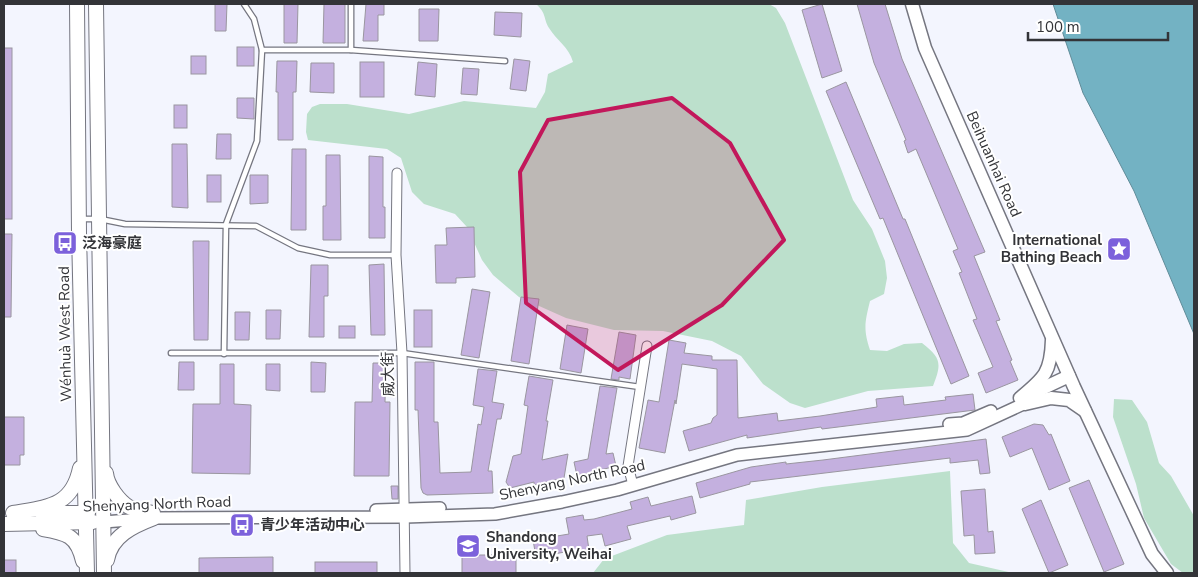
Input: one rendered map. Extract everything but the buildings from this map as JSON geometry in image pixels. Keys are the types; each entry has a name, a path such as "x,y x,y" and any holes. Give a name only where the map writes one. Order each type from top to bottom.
{"main road":[{"name":"Wénhuà West Road","path":"77,4 86,573"},
{"path":"96,4 104,573"},
{"name":"Beihuanhai Road","path":"912,4 926,48 1071,379"},
{"path":"1022,401 1042,380 1048,370 1052,356 1052,336"},
{"path":"1071,379 1152,554 1166,573"},
{"name":"Shenyang North Road","path":"1022,401 1071,379"},
{"path":"1022,401 1051,398 1069,400 1086,412"},
{"path":"9,519 46,508 58,503 70,494 77,482 84,450"},
{"path":"103,453 107,481 117,494 127,505 154,515"},
{"path":"104,573 109,550 121,535 154,515"},
{"name":"Shenyang North Road","path":"9,519 104,518"},
{"path":"9,519 68,535 77,545 86,573"}],"street":[{"name":"威大街","path":"397,173 396,255 402,353 405,573"},
{"path":"632,482 628,466 647,346"},
{"name":"Shenyang North Road","path":"104,518 154,515 496,514 562,502 737,455 967,430 1022,401"}],"lane":[{"path":"224,354 226,224 257,142 262,50 254,19 244,4"},
{"path":"351,4 351,50"},
{"path":"262,50 351,50 505,61"},
{"path":"79,218 100,219 125,224 226,224 256,226 298,248 330,255 396,255"},
{"path":"171,353 402,353 641,387"}],"highlighted area":[{"path":"672,98 730,143 784,240 722,305 618,370 526,303 520,172 548,120"}],"green space":[{"path":"536,4 769,4 776,8 785,23 853,200 872,229 885,261 887,278 884,294 870,301 867,315 866,336 870,350 887,351 904,344 922,343 933,353 938,362 938,372 933,386 868,391 805,408 790,403 763,384 741,356 712,341 663,331 614,330 566,318 519,297 493,275 482,260 467,227 455,214 424,204 412,192 401,158 387,149 308,140 306,132 307,114 312,107 320,104 347,104 409,114 464,101 536,108 545,92 548,74 573,62 569,52 552,33 543,13"},
{"path":"1114,399 1132,400 1147,422 1159,463 1171,476 1194,516 1194,573 1183,573 1171,564 1144,518 1136,484 1113,417"},
{"path":"950,471 953,543 969,563 1013,573 593,573 604,559 667,535 744,525 746,500 822,487"}],"water":[{"path":"1053,4 1194,4 1194,334 1134,191 1083,93"}],"place":[{"name":"泛海豪庭","path":"65,243"},
{"name":"International Bathing Beach","path":"1119,249"},
{"name":"青少年活动中心","path":"242,525"},
{"name":"Shandong University, Weihai","path":"468,546"}]}
